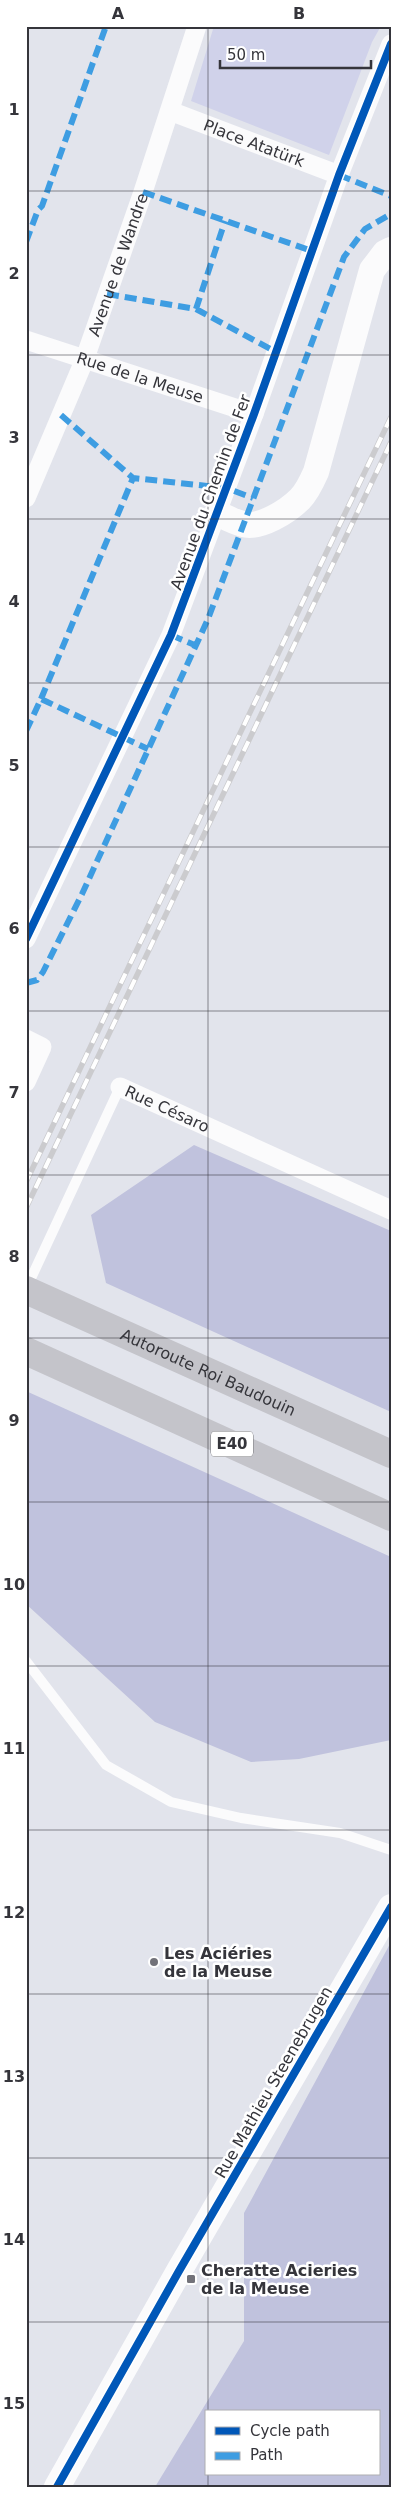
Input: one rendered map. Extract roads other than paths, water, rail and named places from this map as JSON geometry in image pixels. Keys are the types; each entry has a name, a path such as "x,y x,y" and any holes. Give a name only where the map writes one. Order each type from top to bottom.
{"highway":[{"name":"Autoroute Roi Baudouin","path":"26,1290 391,1454"},
{"name":"E40","path":"26,1351 391,1517"}],"street":[{"name":"Avenue de Wandre","path":"26,498 84,361 170,111 197,26"},
{"name":"Avenue du Chemin de Fer","path":"26,939 171,636 254,414 339,175 391,44"},
{"name":"Place Atatürk","path":"170,111 339,175"},
{"path":"217,513 244,525 260,523 282,512 300,499 310,485 316,472 372,270 385,253 391,250"},
{"name":"Rue de la Meuse","path":"26,340 84,361 254,414"},
{"path":"26,1082 34,1043"},
{"name":"Rue Césaro","path":"120,1087 391,1210"},
{"name":"Rue Mathieu Steenebrugen","path":"57,2487 179,2271 391,1907"}],"lane":[{"name":"Rue Césaro","path":"26,1290 120,1087"},
{"path":"26,1661 106,1765 171,1802 241,1818 340,1833 391,1850"}],"railway":[{"path":"26,1182 391,417"},
{"path":"26,1208 391,442"}],"place":[{"name":"Les Aciéries de la Meuse","path":"154,1962"},
{"name":"Cheratte Acieries de la Meuse","path":"191,2279"}]}
